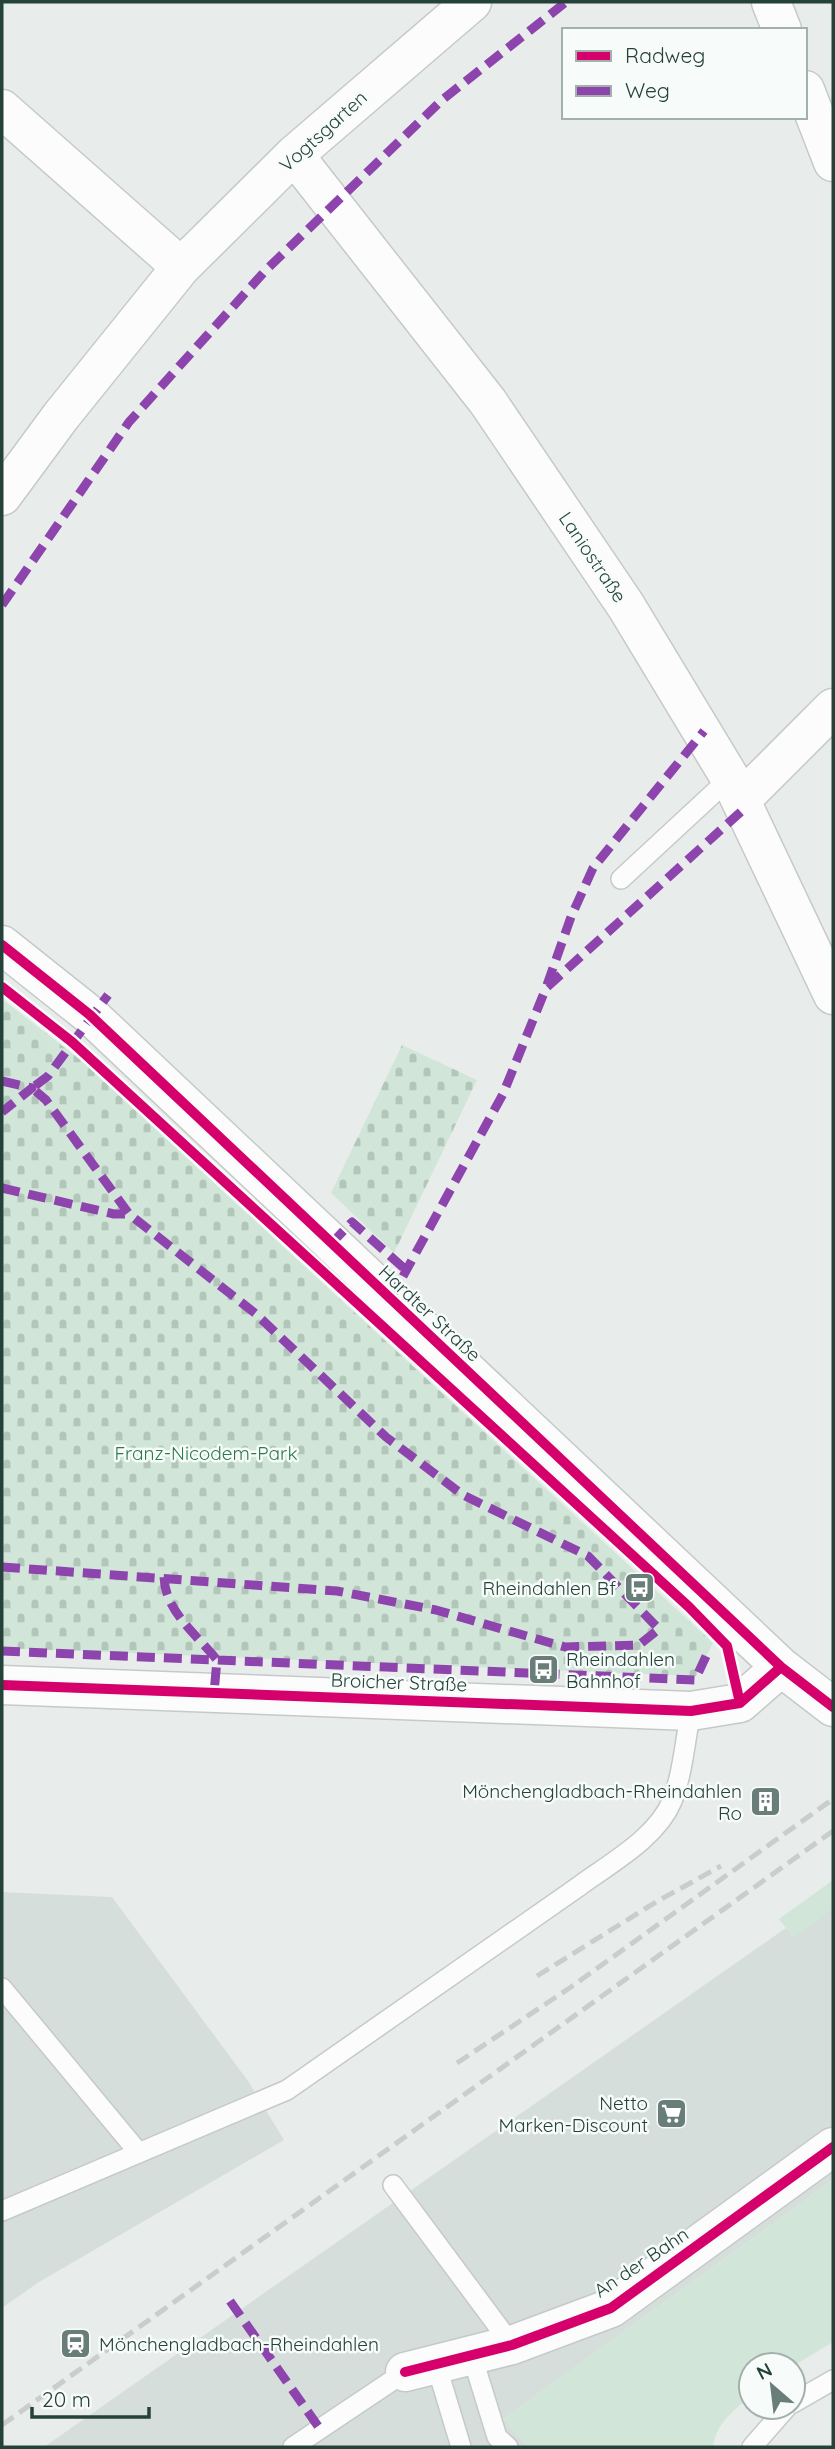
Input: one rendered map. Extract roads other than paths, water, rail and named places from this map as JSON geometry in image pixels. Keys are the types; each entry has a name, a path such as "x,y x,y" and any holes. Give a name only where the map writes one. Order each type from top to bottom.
{"street":[{"name":"Vogtsgarten","path":"2,496 61,416 181,267 294,155 472,2"},
{"path":"771,2 781,28"},
{"path":"807,95 833,162"},
{"path":"2,109 181,267"},
{"name":"Laniostraße","path":"294,155 488,402 626,606 736,789 833,995"},
{"path":"736,789 833,708"},
{"name":"Hardter Straße","path":"2,945 90,1015 781,1667 833,1707"},
{"name":"Broicher Straße","path":"2,1685 691,1711 740,1703 781,1667"},
{"name":"An der Bahn","path":"438,2364 512,2346 611,2308 833,2147"}],"lane":[{"path":"621,879 736,789"},
{"path":"2,2211 287,2090 624,1853 666,1814 672,1801 691,1711"},
{"path":"2,1988 139,2152"},
{"path":"393,2185 512,2346"},
{"path":"438,2364 461,2447"},
{"path":"438,2364 508,2447"},
{"name":"An der Bahn","path":"293,2447 438,2364"},
{"path":"807,2395 833,2381"},
{"path":"752,2447 775,2421"}],"railway":[{"path":"457,2063 571,1987 833,1799"},
{"path":"2,2425 833,1831"},
{"path":"537,1976 656,1902 721,1866"}],"place":[{"name":"Rheindahlen Bf","path":"639,1588"},
{"name":"Rheindahlen Bahnhof","path":"543,1670"},
{"name":"Mönchengladbach-Rheindahlen Ro","path":"765,1802"},
{"name":"Netto Marken-Discount","path":"671,2114"},
{"name":"Mönchengladbach-Rheindahlen","path":"76,2344"}],"park label":[{"name":"Franz-Nicodem-Park","path":"206,1453"}]}
